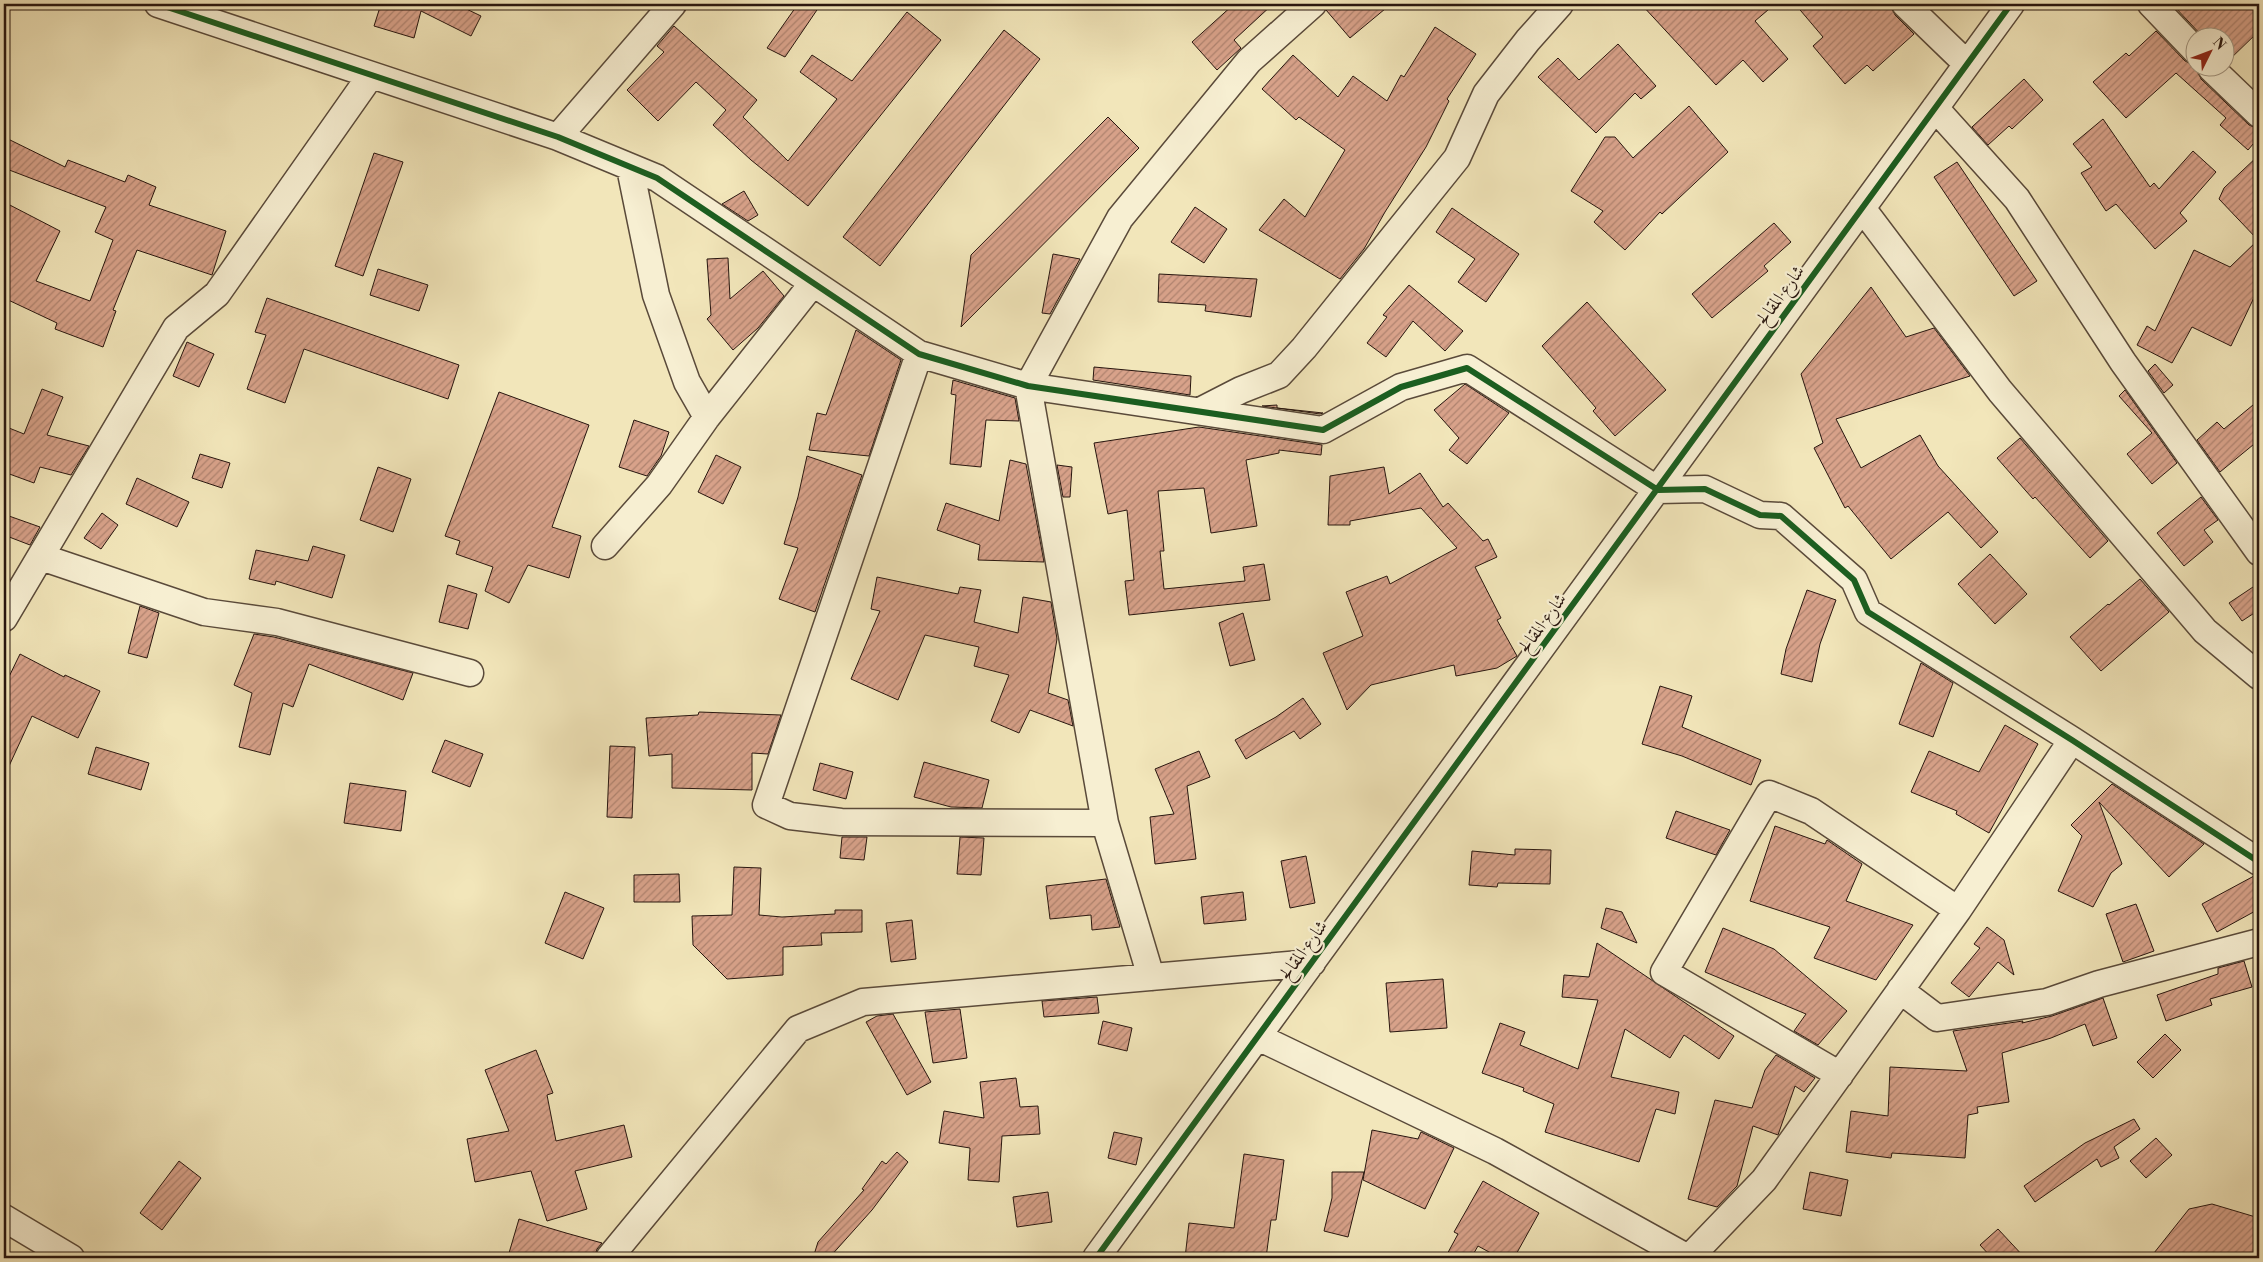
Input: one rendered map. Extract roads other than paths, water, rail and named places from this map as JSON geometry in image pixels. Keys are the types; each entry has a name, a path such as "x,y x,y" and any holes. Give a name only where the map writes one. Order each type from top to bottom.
{"street":[{"path":"158,4 558,137 657,178 919,354 1028,386 1323,430 1401,387 1467,368 1658,490 1705,489 1760,515 1781,516 1854,580 1868,612 2072,740 2259,862"},
{"path":"558,137 673,4"},
{"path":"1151,977 1105,823 1028,386 1120,218 1249,61 1313,4"},
{"path":"1200,411 1241,390 1279,375 1304,348 1456,158 1486,94 1528,40 1560,4"},
{"path":"1905,4 1967,64"},
{"name":"شارع المقالح","path":"1096,1258 2011,4"},
{"path":"2151,4 2186,41"},
{"path":"4,618 176,328 217,294 371,75"},
{"path":"2221,78 2259,114"},
{"path":"1935,108 2017,199 2123,362 2259,552"},
{"path":"630,168 656,295 687,382 707,417"},
{"path":"1862,208 2000,391 2206,631 2259,676"},
{"path":"605,546 659,485 707,417 813,283"},
{"path":"919,354 766,805 790,816 841,822 1105,823"},
{"path":"40,557 204,612 277,622 470,674"},
{"path":"1258,1037 1495,1151 1689,1258 1764,1180 1958,910 2072,740"},
{"path":"1840,1075 1664,972 1769,794 1811,811 1958,910"},
{"path":"1900,990 1937,1018 2047,1002 2099,984 2259,942"},
{"path":"609,1258 798,1029 863,1002 1312,963"},
{"path":"4,1218 71,1258"}]}
